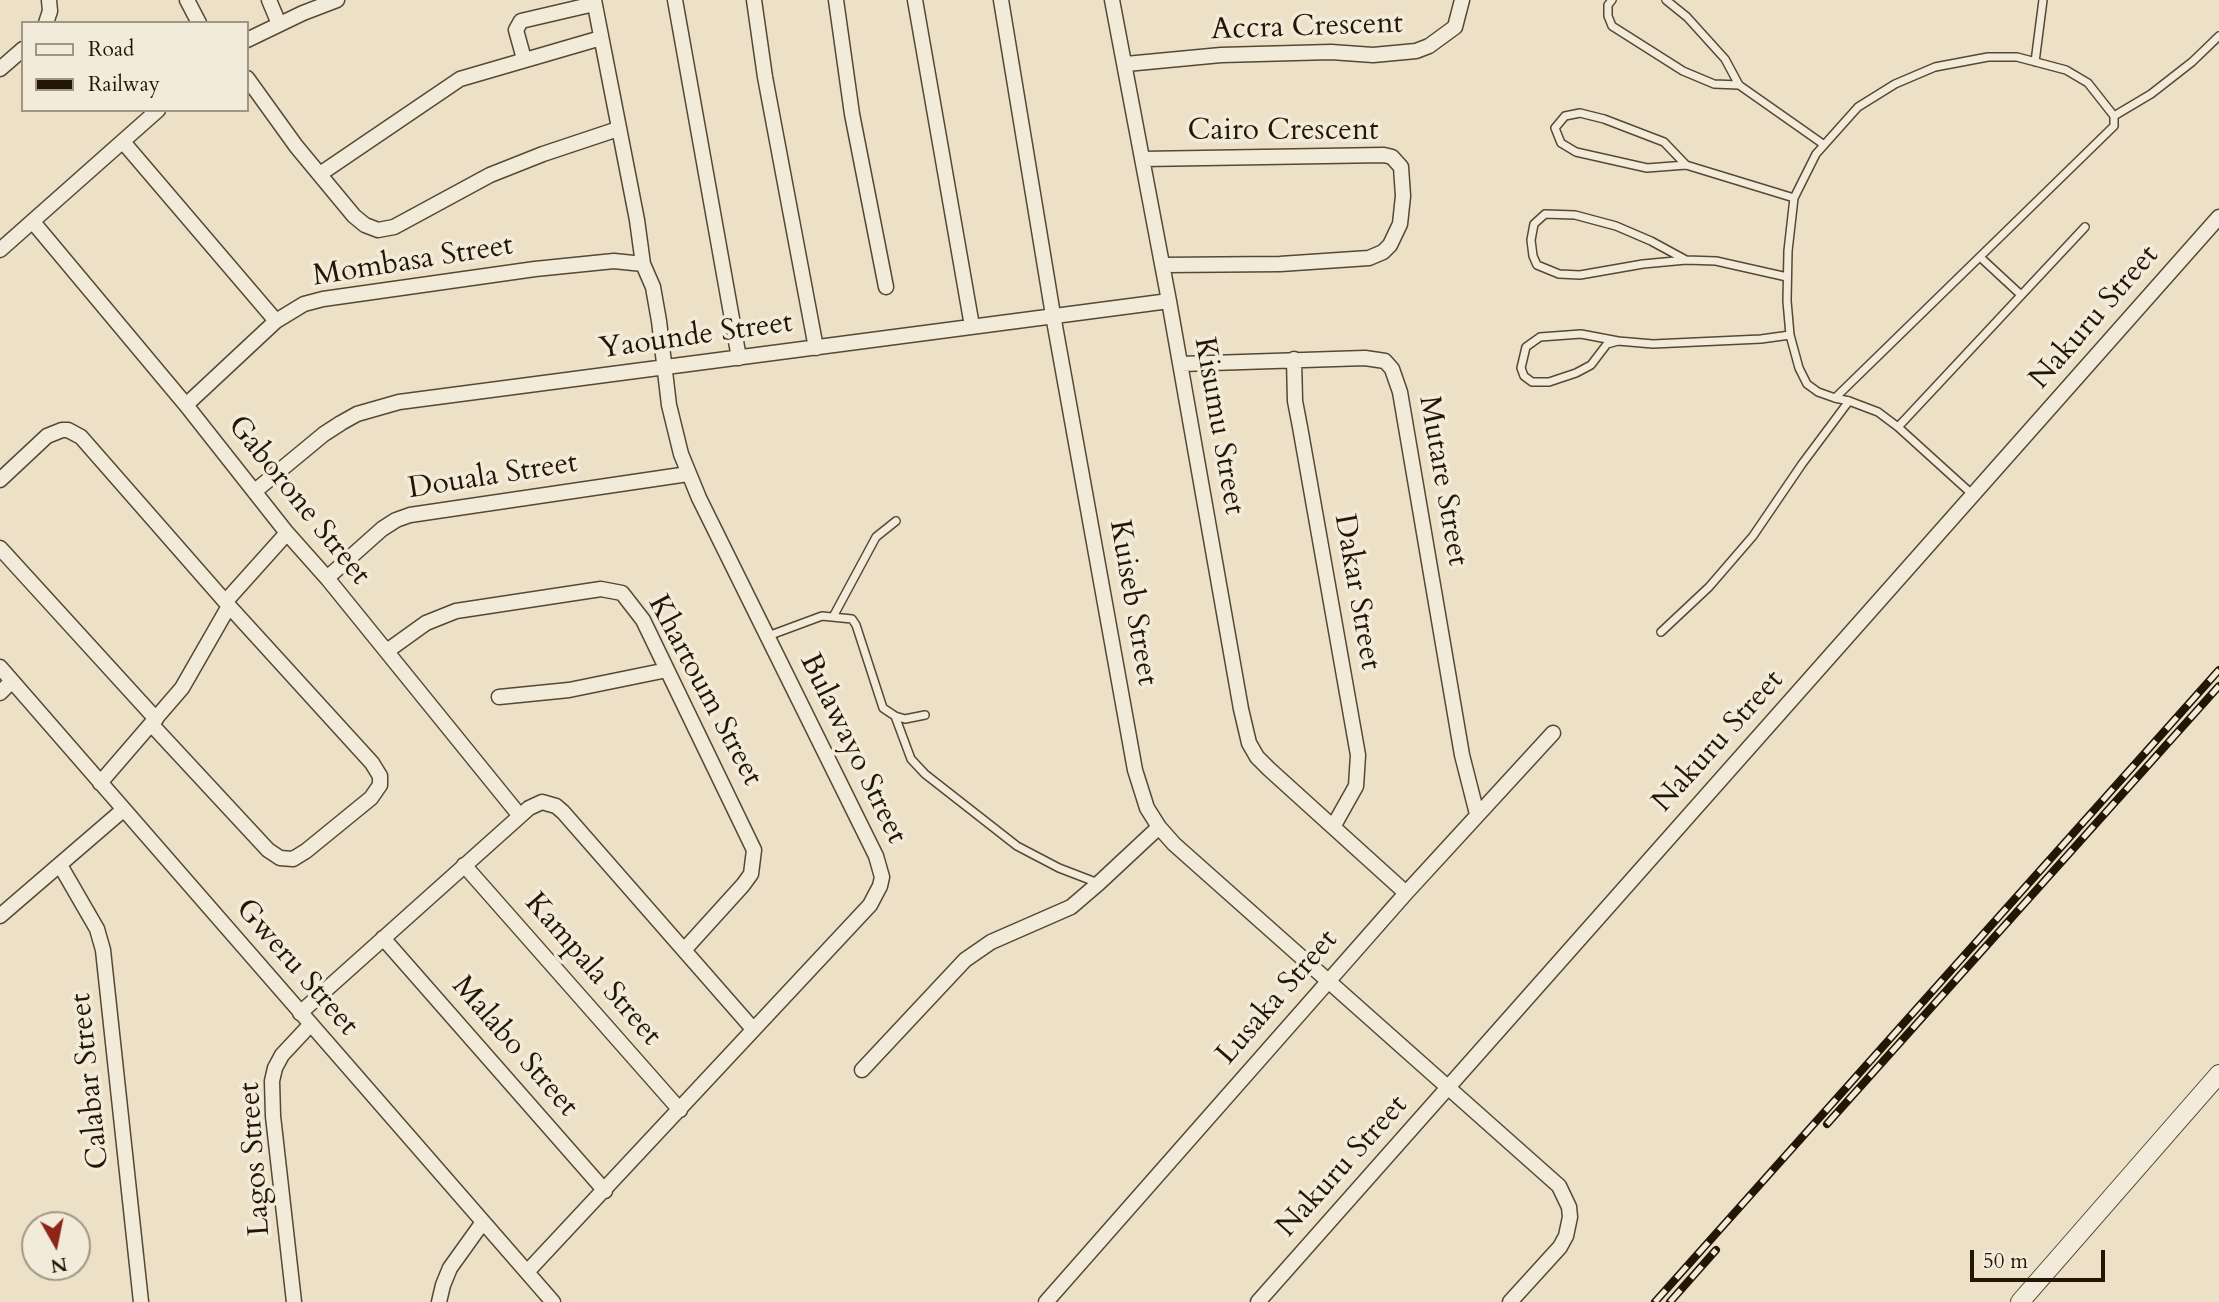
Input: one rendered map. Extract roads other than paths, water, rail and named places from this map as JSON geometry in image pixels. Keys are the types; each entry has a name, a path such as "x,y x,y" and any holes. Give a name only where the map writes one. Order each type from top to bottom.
{"street":[{"path":"47,21 50,11 49,0"},
{"path":"187,0 198,21"},
{"path":"269,0 279,24"},
{"path":"248,40 337,0"},
{"path":"675,0 739,358"},
{"path":"754,0 765,77 816,348"},
{"path":"836,0 852,114 886,287"},
{"path":"915,0 972,326"},
{"name":"Kuiseb Street","path":"1000,0 1053,315 1135,770 1147,807 1158,827 1174,845 1559,1186 1569,1207 1569,1227 1560,1247 1510,1302"},
{"name":"Kisumu Street","path":"1112,0 1126,64 1249,743 1257,757 1406,893"},
{"name":"Accra Crescent","path":"1126,64 1221,55 1331,51 1373,55 1416,51 1429,46 1455,27 1462,0"},
{"path":"524,59 516,30 521,21 594,2"},
{"name":"Bulawayo Street","path":"527,1272 870,905 880,886 881,877 876,856 688,474 673,428 653,287 643,264 637,220 594,2"},
{"path":"320,174 460,79 601,38"},
{"path":"0,69 21,51"},
{"path":"248,79 359,221 371,228 383,230 394,227 490,175 618,129"},
{"path":"0,250 156,112"},
{"path":"124,143 276,321"},
{"name":"Cairo Crescent","path":"1143,159 1384,155 1392,157 1401,167 1403,196 1400,224 1390,245 1383,252 1368,258 1280,264 1163,265"},
{"name":"Nakuru Street","path":"1258,1302 2219,217"},
{"name":"Gaborone Street","path":"33,222 186,405 520,816"},
{"name":"Mombasa Street","path":"186,405 276,321 303,304 535,269 625,261 643,264"},
{"name":"Yaounde Street","path":"255,491 324,434 357,414 400,402 1169,301"},
{"name":"Mutare Street","path":"1181,364 1294,359 1376,359 1385,362 1397,379 1462,755 1478,814"},
{"name":"Dakar Street","path":"1294,359 1295,401 1358,755 1356,786 1347,807 1333,827"},
{"path":"0,481 47,436 62,429 75,433 372,763 380,776 377,792 299,856 287,860 280,858 268,850 0,548"},
{"name":"Douala Street","path":"327,578 382,529 410,515 688,474"},
{"path":"100,783 171,703 195,668 227,604 288,533"},
{"name":"Khartoum Street","path":"387,651 426,623 456,611 601,589 622,593 636,609 754,850 751,874 685,949"},
{"name":"Gweru Street","path":"0,667 553,1302"},
{"path":"499,697 579,688 667,670"},
{"path":"0,693 12,681"},
{"name":"Lusaka Street","path":"1045,1302 1406,893 1553,733"},
{"path":"300,1013 529,808 542,802 556,806 753,1029"},
{"path":"0,916 123,810"},
{"path":"862,1070 965,960 991,942 1071,906 1100,883 1158,827"},
{"name":"Calabar Street","path":"60,864 97,929 103,950 141,1302"},
{"name":"Kampala Street","path":"464,865 680,1110"},
{"name":"Malabo Street","path":"383,938 605,1191"},
{"name":"Lagos Street","path":"294,1302 273,1116 272,1081 282,1055 310,1025"},
{"path":"2020,1302 2219,1074"},
{"path":"439,1302 450,1268 483,1222"}],"lane":[{"path":"1612,0 1608,5 1608,16 1612,26 1683,71 1714,84 1739,85"},
{"path":"1666,0 1687,17 1726,59 1739,85 1824,144"},
{"path":"2035,62 2043,0"},
{"path":"2114,116 2151,94 2192,62 2219,36"},
{"path":"1835,398 2114,126 2114,116 2088,83 2066,70 2017,57 1988,57 1935,67 1895,84 1858,107 1816,153 1794,198 1787,277 1790,334 1798,368 1807,384 1818,392 1835,398 1849,401 1878,412 1973,495"},
{"path":"1686,165 1664,142 1604,119 1580,113 1573,114 1565,116 1555,128 1560,143 1576,152 1647,169 1686,165 1794,198"},
{"path":"1686,260 1616,226 1575,215 1545,214 1534,225 1531,240 1537,265 1559,274 1580,275 1686,260 1716,261 1787,277"},
{"path":"1898,427 2085,227"},
{"path":"1980,257 2021,295"},
{"path":"1618,341 1607,344 1591,365 1549,382 1532,382 1524,376 1521,368 1526,347 1540,337 1581,334 1653,344 1714,342 1790,334"},
{"path":"1661,632 1709,587 1753,536 1849,401"},
{"path":"834,615 876,537 896,521"},
{"path":"768,636 822,616 834,615 852,619 883,709 905,719 925,715"},
{"path":"895,716 911,759 925,775 1017,846 1059,868 1100,883"}],"railway":[{"path":"1655,1302 2219,670"},
{"path":"1827,1124 2219,686"},
{"path":"1670,1302 1716,1250"}]}
